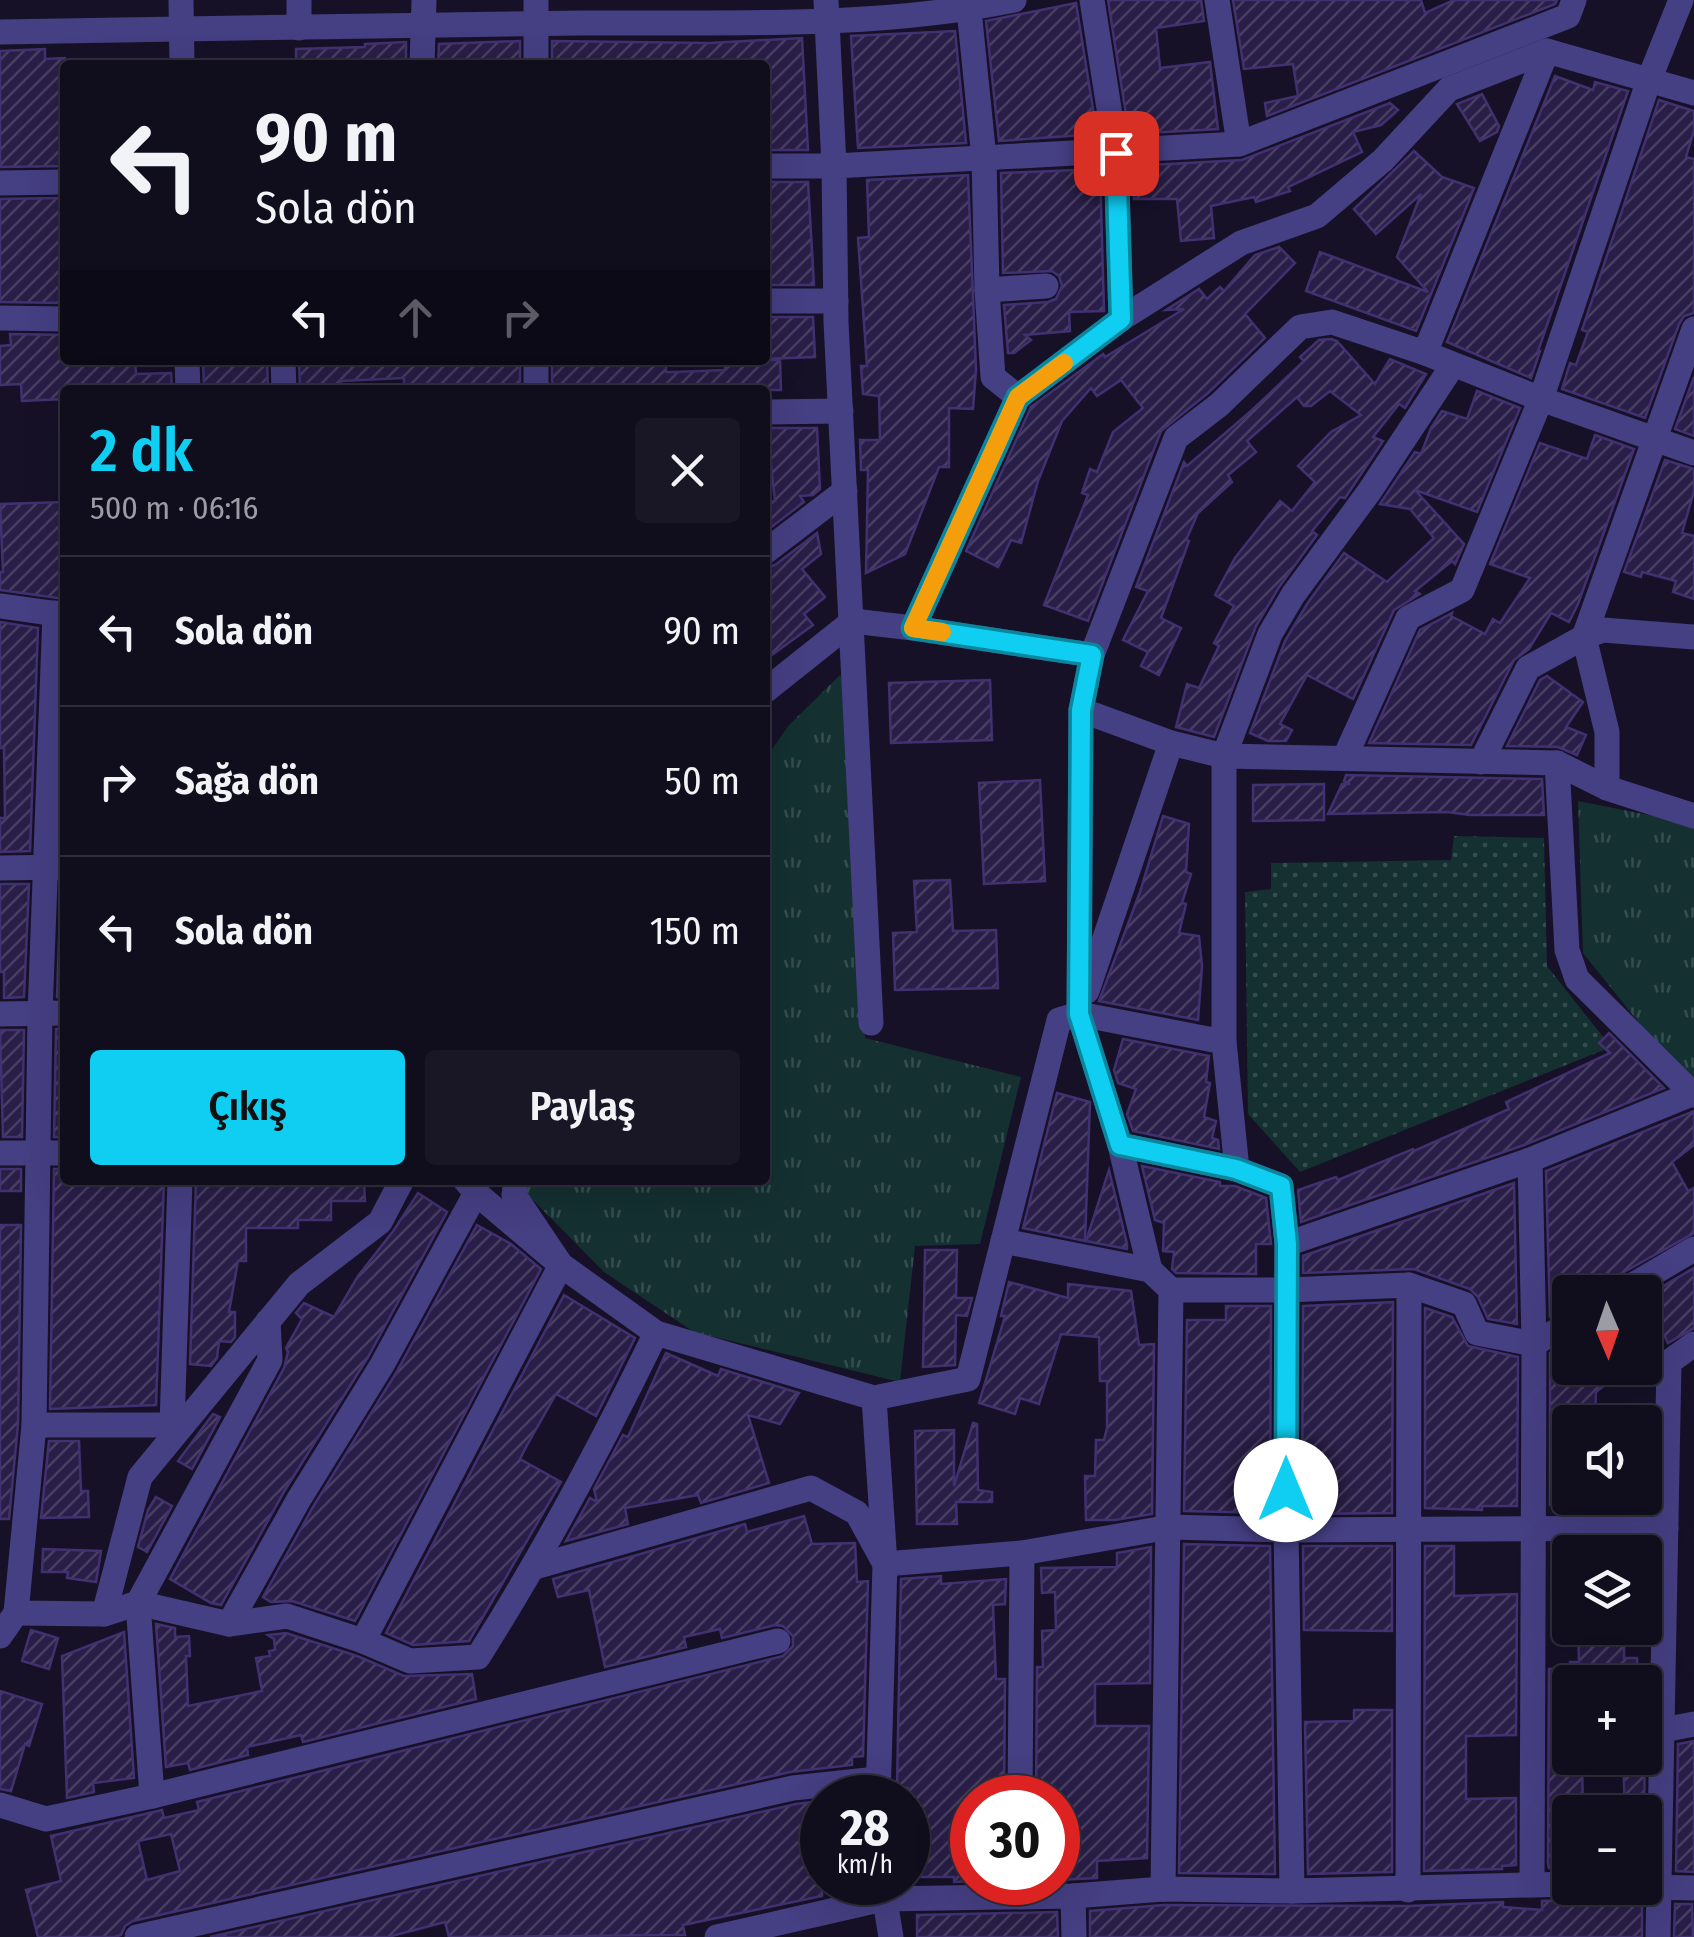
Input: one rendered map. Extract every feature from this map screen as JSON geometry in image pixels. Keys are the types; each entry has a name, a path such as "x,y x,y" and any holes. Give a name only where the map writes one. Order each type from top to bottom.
{"street":[{"path":"182,0 182,60"},
{"path":"299,0 299,28"},
{"path":"0,32 299,28 423,12 827,10 1014,0"},
{"path":"1092,0 1116,153 1121,319"},
{"path":"1217,0 1239,144"},
{"path":"770,166 1116,153 1239,144 1568,16 1574,0"},
{"path":"1345,757 1408,618 1462,590 1541,399 1650,80 1682,0"},
{"path":"969,5 984,158 993,377 1018,397"},
{"path":"827,10 836,301 872,1022"},
{"path":"422,60 423,12"},
{"path":"536,12 536,60"},
{"path":"1425,353 1548,51"},
{"path":"913,628 1018,397 1121,319 1240,243 1316,216 1382,160 1450,88 1548,51 1694,92"},
{"path":"0,183 60,182"},
{"path":"987,290 1046,286"},
{"path":"770,301 836,301"},
{"path":"0,318 60,318"},
{"path":"1150,1270 1120,1145 1079,1014 1081,710 1092,655 1176,438 1219,405 1300,327 1332,322 1694,452"},
{"path":"1606,788 1606,732 1584,636 1694,330"},
{"path":"1236,1169 1224,1042 1224,756 1270,634 1292,594 1369,492 1454,365"},
{"path":"770,412 842,411"},
{"path":"770,548 846,491"},
{"path":"0,606 60,614 52,1154 34,1426 16,1614 0,1636"},
{"path":"770,687 853,621 1092,655"},
{"path":"1481,762 1528,668 1584,636 1603,630 1694,637"},
{"path":"1081,710 1171,743 1224,756 1557,763 1606,788 1694,816"},
{"path":"1079,1014 1171,743"},
{"path":"1287,1244 1530,1160 1694,1094 1577,979 1567,950 1557,763"},
{"path":"0,868 55,867"},
{"path":"0,1014 52,1013"},
{"path":"230,1624 299,1499 382,1365 471,1186 562,1266 656,1332 874,1398 968,1379 1060,1020 1079,1014 1224,1042"},
{"path":"1120,1145 1236,1169 1281,1186 1287,1244 1286,1530 1292,1891"},
{"path":"0,1152 52,1154"},
{"path":"1530,1160 1534,1344 1532,1884"},
{"path":"34,1426 172,1425 180,1185"},
{"path":"104,1614 140,1477 299,1284 380,1222 399,1185"},
{"path":"515,1185 514,1195 562,1266"},
{"path":"1003,1240 1150,1270 1171,1290 1409,1285 1464,1304 1478,1333 1534,1344 1552,1334"},
{"path":"1650,1275 1694,1249"},
{"path":"363,1642 562,1266"},
{"path":"1408,1890 1409,1285"},
{"path":"1163,1889 1171,1290"},
{"path":"152,1796 138,1603 270,1360 268,1321"},
{"path":"16,1614 104,1614 138,1603 230,1624 287,1616 410,1661 478,1657 588,1473 656,1332"},
{"path":"1658,1795 1663,1730 1669,1362 1694,1344"},
{"path":"874,1398 885,1564 878,1775"},
{"path":"535,1566 811,1488 857,1513 885,1564"},
{"path":"885,1564 1022,1553 1170,1526 1286,1530 1666,1528"},
{"path":"1020,1775 1022,1553"},
{"path":"0,1805 46,1819 778,1640"},
{"path":"1663,1730 1694,1724"},
{"path":"137,1937 800,1788"},
{"path":"1080,1895 1163,1889 1408,1890 1552,1884"},
{"path":"1662,1887 1694,1888"},
{"path":"717,1937 832,1905"},
{"path":"885,1905 891,1937"},
{"path":"1073,1905 1074,1937"},
{"path":"1654,1905 1658,1937"}],"green space":[{"path":"840,675 849,696 865,1038 1021,1077 980,1244 915,1246 900,1382 694,1332 604,1272 525,1192 527,1185 770,1185 770,752 789,725"},
{"path":"1578,801 1694,824 1694,1083 1689,1085 1583,953"},
{"path":"1454,836 1544,838 1547,966 1611,1047 1300,1172 1248,1114 1245,892 1271,889 1271,863 1451,860"}],"building":[{"path":"1108,0 1201,0 1204,21 1156,28 1160,68 1210,62 1218,129 1129,134"},
{"path":"1233,0 1421,0 1425,13 1454,0 1557,0 1267,116 1265,103 1298,96 1293,64 1244,69"},
{"path":"1076,3 1097,134 999,141 986,21"},
{"path":"955,31 966,143 858,148 851,36"},
{"path":"802,38 808,150 770,150 770,60 552,60 552,41 709,43"},
{"path":"520,41 520,60 438,60 439,44"},
{"path":"406,42 406,60 296,60 296,49"},
{"path":"45,49 45,59 65,58 60,60 60,166 0,167 0,51"},
{"path":"1555,76 1593,90 1595,82 1628,91 1531,378 1447,342"},
{"path":"1482,94 1499,126 1497,132 1480,141 1457,104"},
{"path":"1659,100 1694,111 1694,130 1686,157 1694,159 1694,313 1684,316 1679,324 1645,418 1562,389 1570,363 1576,365 1588,332 1582,330"},
{"path":"1390,103 1398,110 1381,125 1353,132 1362,152 1288,187 1290,191 1256,202 1254,197 1211,206 1214,238 1181,241 1177,199 1134,199 1133,166 1242,160"},
{"path":"1414,151 1442,177 1474,188 1416,331 1306,291 1320,252 1428,292 1397,257 1421,194 1376,234 1354,209"},
{"path":"1100,169 1104,311 1069,312 1070,331 1025,335 1031,340 1008,353 1004,305 1048,302 1056,299 1062,286 1059,276 1052,271 1003,273 1001,173"},
{"path":"968,175 976,370 973,409 949,408 949,467 939,467 905,554 866,573 868,470 861,470 860,440 880,440 879,396 863,394 861,366 867,366 858,238 869,237 867,180"},
{"path":"770,182 808,182 814,285 770,285"},
{"path":"60,198 60,303 0,302 0,199"},
{"path":"1279,247 1295,263 1245,314 1265,338 1208,393 1161,431 1088,621 1044,605 1088,495 1082,493 1090,469 1097,472 1113,432 1143,408 1121,380 1097,396 1091,388 1062,421 1038,481 1021,543 1011,540 998,567 966,551 1031,407 1103,354 1105,357 1184,309 1166,310 1199,289 1207,299 1220,287 1224,291 1255,255"},
{"path":"770,317 813,317 815,357 770,359"},
{"path":"10,334 60,335 60,365 135,365 136,374 171,373 172,385 60,385 60,399 22,401 21,384 0,385 0,346 11,345"},
{"path":"1331,339 1375,384 1390,359 1426,374 1405,408 1399,404 1373,437 1383,441 1345,498 1340,497 1312,531 1317,535 1256,626 1214,737 1176,727 1187,684 1199,688 1219,646 1214,643 1234,606 1215,595 1235,558 1280,501 1292,511 1315,482 1298,466 1331,432 1361,415 1330,391 1311,406 1304,406 1297,397 1247,441 1256,452 1228,475 1232,482 1198,513 1186,540 1189,541 1161,618 1181,628 1159,675 1141,666 1148,652 1123,640 1148,591 1136,587 1184,462 1187,466 1251,411 1304,361 1300,357 1319,340"},
{"path":"770,360 780,360 781,390 770,390 770,385 553,385 552,365 666,365 666,372 674,372 725,370 725,365 770,365"},
{"path":"203,365 267,365 268,385 204,385"},
{"path":"299,365 520,365 520,385 404,385 404,378 300,385"},
{"path":"1694,377 1694,436 1675,429"},
{"path":"1477,391 1520,408 1477,512 1415,490 1464,544 1455,564 1452,561 1415,591 1420,594 1394,610 1353,699 1307,675 1280,724 1292,730 1286,741 1268,741 1250,733 1285,641 1344,553 1387,582 1434,538 1410,509 1380,504 1415,452 1421,454 1442,411 1467,419"},
{"path":"770,428 817,428 820,489 813,495 800,496 804,502 770,528 770,502 775,501"},
{"path":"1595,435 1634,449 1569,622 1551,613 1529,649 1514,660 1471,745 1369,743 1420,630 1452,613 1451,616 1485,634 1493,619 1500,623 1530,578 1490,564 1540,443 1587,459"},
{"path":"1665,460 1694,469 1694,491 1682,533 1694,536 1694,599 1673,592 1676,581 1642,572 1641,577 1624,572"},
{"path":"60,502 60,598 0,590 0,504"},
{"path":"817,533 821,554 802,569 825,597 804,614 813,625 770,656 770,566"},
{"path":"0,622 38,628 30,851 0,852 0,818 5,818 4,748 0,748"},
{"path":"1547,676 1583,702 1566,727 1586,735 1577,755 1558,747 1507,746 1540,680"},
{"path":"990,680 992,740 891,743 889,683"},
{"path":"1346,775 1542,779 1544,815 1328,814 1342,784 1350,784 1344,781"},
{"path":"1040,780 1045,881 984,884 979,783"},
{"path":"1324,784 1324,820 1253,821 1253,785"},
{"path":"1163,816 1189,824 1186,872 1191,874 1182,903 1186,904 1179,933 1199,936 1202,966 1198,1020 1099,1001 1140,892"},
{"path":"950,880 953,931 996,930 998,988 895,990 893,933 917,932 914,881"},
{"path":"0,884 29,884 24,997 4,998 4,972 0,972"},
{"path":"60,912 60,997 57,997"},
{"path":"56,1029 60,1029 60,1137 54,1137"},
{"path":"0,1030 24,1030 22,1137 3,1137"},
{"path":"1609,1033 1664,1088 1524,1145 1301,1222 1298,1190 1336,1177 1338,1180 1414,1151 1509,1109 1506,1102 1610,1053 1599,1043"},
{"path":"1123,1039 1209,1056 1206,1082 1210,1083 1204,1117 1216,1121 1212,1138 1218,1140 1219,1149 1133,1131 1127,1114 1136,1089 1118,1083 1114,1070"},
{"path":"1057,1093 1090,1102 1085,1241 1023,1228"},
{"path":"1694,1111 1694,1145 1672,1162 1688,1191 1694,1188 1694,1233 1618,1275 1552,1275 1550,1316 1546,1171"},
{"path":"1142,1166 1220,1182 1220,1186 1235,1186 1266,1198 1271,1244 1256,1244 1256,1274 1176,1273 1172,1269 1174,1252 1163,1251 1164,1223 1155,1220"},
{"path":"0,1169 21,1169 21,1191 0,1191"},
{"path":"54,1169 60,1169 60,1185 164,1185 156,1405 50,1409"},
{"path":"1109,1170 1127,1244 1127,1249 1086,1241"},
{"path":"1514,1183 1517,1324 1488,1319 1470,1289 1414,1269 1303,1273 1303,1256"},
{"path":"196,1185 364,1185 365,1201 331,1201 331,1220 298,1220 298,1228 246,1228 246,1261 238,1261 229,1312 235,1312 235,1337 231,1342 219,1341 217,1358 211,1366 190,1364"},
{"path":"418,1193 447,1212 368,1357 285,1490 221,1605 211,1603 170,1579 284,1368 286,1348 302,1319 296,1313 304,1303 334,1317 358,1276"},
{"path":"0,1225 21,1225 18,1424 9,1519 0,1519"},
{"path":"477,1225 511,1244 541,1269 355,1621 292,1601 271,1602 263,1597 396,1373"},
{"path":"925,1250 957,1250 956,1298 972,1298 967,1316 956,1315 955,1365 923,1367"},
{"path":"1694,1268 1694,1328 1668,1343 1662,1336 1662,1287"},
{"path":"1009,1282 1068,1298 1068,1284 1131,1291 1139,1345 1154,1344 1152,1514 1086,1520 1085,1476 1095,1476 1096,1440 1104,1440 1107,1428 1107,1381 1100,1381 1099,1337 1061,1334 1039,1404 1020,1398 1015,1414 979,1403 1005,1316 1001,1316"},
{"path":"564,1295 635,1338 596,1416 556,1394 526,1447 520,1459 561,1482 469,1641 413,1645 386,1633"},
{"path":"1393,1302 1392,1513 1302,1514 1303,1306"},
{"path":"1226,1306 1271,1306 1270,1513 1184,1511 1187,1320 1226,1320"},
{"path":"1425,1308 1452,1317 1468,1346 1518,1357 1517,1506 1482,1506 1482,1510 1425,1508"},
{"path":"666,1353 718,1376 721,1369 799,1393 780,1424 748,1415 769,1483 701,1503 698,1495 625,1508 628,1524 566,1541 590,1498 597,1502 594,1489 623,1435 628,1437"},
{"path":"1550,1353 1552,1385 1605,1385 1596,1392 1596,1405 1552,1405 1552,1505 1550,1505"},
{"path":"213,1414 220,1417 192,1469 178,1461"},
{"path":"973,1423 977,1424 978,1490 992,1492 992,1502 956,1502 957,1524 917,1524 915,1431 954,1430 954,1486"},
{"path":"49,1441 79,1441 81,1491 88,1491 89,1517 41,1518"},
{"path":"156,1497 172,1506 147,1552 138,1547 148,1510"},
{"path":"804,1516 812,1544 855,1543 857,1582 868,1581 863,1756 852,1757 852,1765 790,1772 133,1921 114,1937 38,1937 26,1890 61,1881 51,1836 162,1810 164,1818 199,1810 197,1802 783,1656 793,1646 793,1636 783,1626 775,1625 722,1638 720,1629 684,1637 686,1647 605,1667 589,1590 558,1597 553,1579 745,1524 747,1532","holes":["171,1834 180,1871 147,1880 138,1841"]},
{"path":"1184,1544 1270,1546 1275,1874 1179,1873"},
{"path":"1303,1546 1392,1546 1392,1631 1304,1630"},
{"path":"1425,1546 1454,1546 1454,1596 1517,1594 1516,1735 1466,1736 1466,1799 1516,1798 1516,1865 1502,1869 1424,1871"},
{"path":"1151,1547 1150,1683 1095,1684 1095,1726 1149,1726 1147,1858 1097,1861 1097,1878 1080,1879 1080,1775 1036,1775 1037,1667 1043,1667 1042,1631 1056,1630 1055,1592 1042,1593 1041,1568 1117,1567 1117,1553"},
{"path":"43,1549 101,1551 96,1582 67,1578 68,1572 42,1572"},
{"path":"941,1576 941,1584 1006,1579 1005,1604 993,1605 996,1679 1005,1679 1004,1775 950,1775 950,1877 930,1877 930,1775 897,1775 901,1579"},
{"path":"156,1624 175,1628 175,1637 189,1636 188,1706 262,1691 256,1658 270,1656 269,1651 275,1650 274,1639 268,1635 286,1633 404,1676 472,1674 476,1699 303,1742 301,1735 247,1747 248,1755 190,1770 188,1763 166,1767"},
{"path":"31,1630 58,1638 49,1669 22,1661"},
{"path":"124,1632 134,1778 93,1783 94,1792 67,1798 62,1656"},
{"path":"1578,1645 1624,1645 1624,1658 1637,1658 1637,1665 1570,1665 1579,1662"},
{"path":"1552,1669 1552,1775 1582,1775 1583,1795 1552,1795 1552,1868 1548,1864"},
{"path":"0,1691 42,1704 11,1791 0,1789"},
{"path":"1354,1710 1392,1710 1392,1872 1308,1874 1305,1722 1354,1721"},
{"path":"1694,1741 1694,1872 1676,1871 1678,1744"},
{"path":"1624,1775 1645,1775 1644,1795 1624,1795"},
{"path":"800,1804 800,1901 683,1925 685,1935 449,1937 445,1922 388,1937 210,1937"},
{"path":"1542,1901 1552,1901 1552,1905 1642,1905 1642,1937 1090,1937 1090,1911 1164,1905 1409,1906 1503,1902 1503,1907 1542,1910"},
{"path":"1675,1904 1692,1904 1693,1937 1674,1937"},
{"path":"1057,1912 1058,1937 917,1937 917,1915"}],"slow traffic":[{"path":"942,632 913,628 1018,397 1064,363"}],"route":[{"path":"1116,153 1121,319 1018,397 913,628 1092,655 1081,710 1079,1014 1120,1145 1236,1169 1281,1186 1287,1244 1286,1490"}]}
